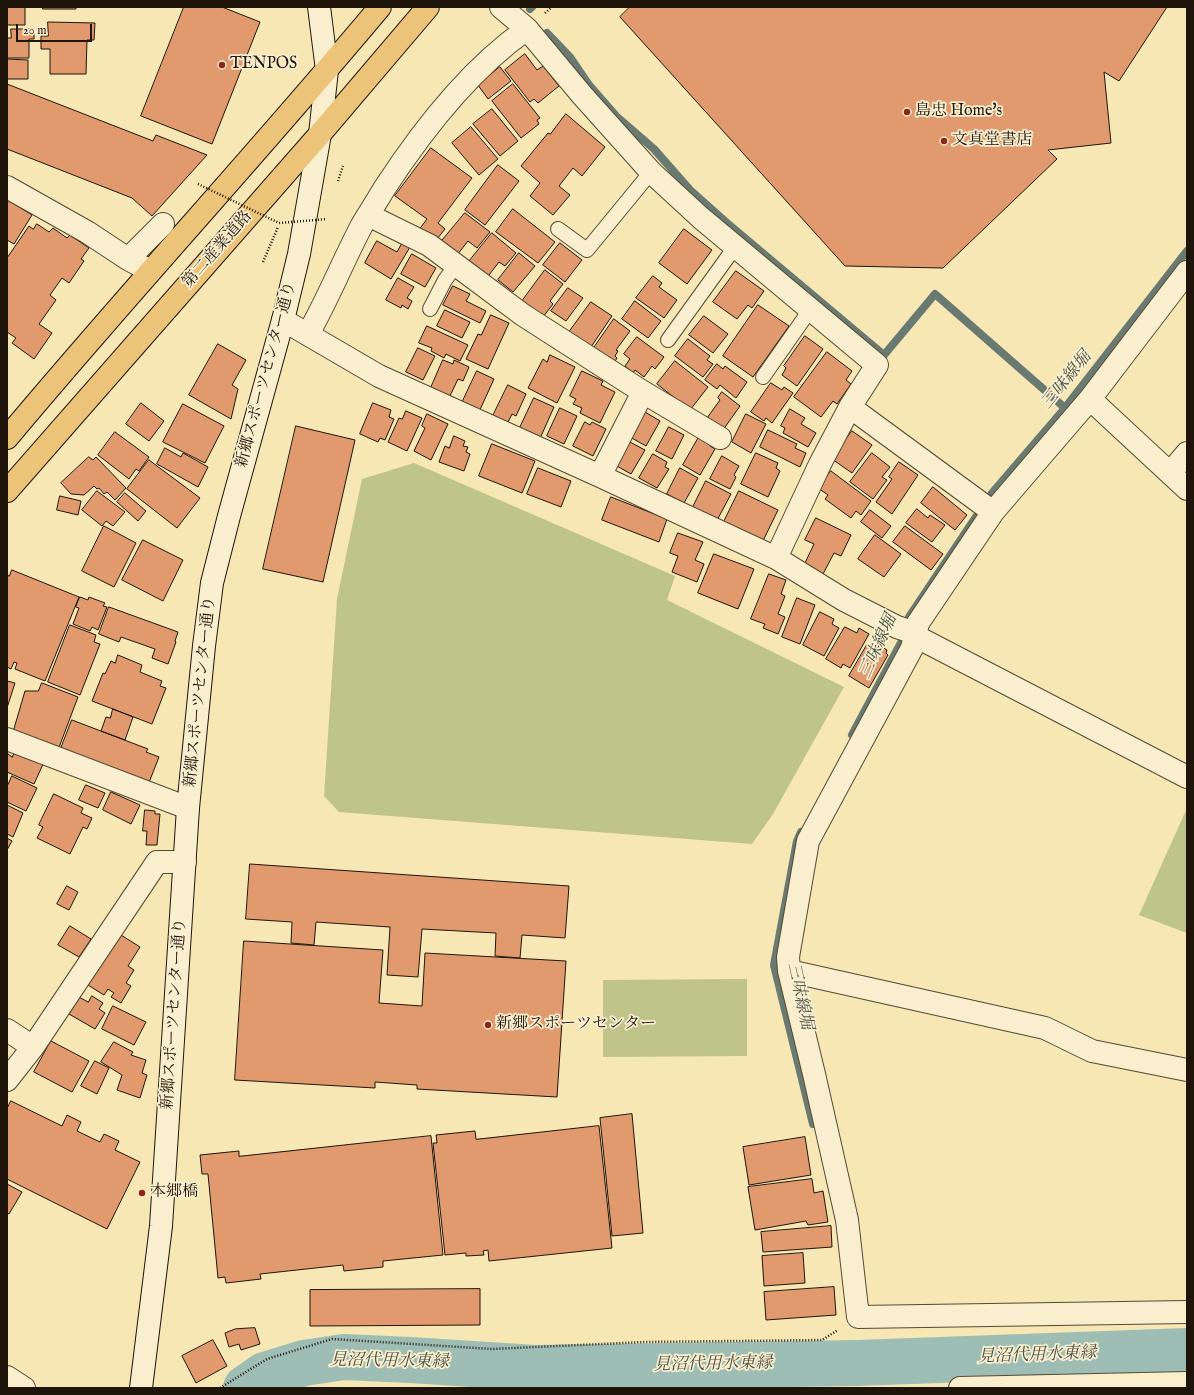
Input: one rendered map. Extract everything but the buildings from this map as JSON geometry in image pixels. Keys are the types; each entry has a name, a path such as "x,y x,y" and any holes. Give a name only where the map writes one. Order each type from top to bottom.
{"main road":[{"path":"10,429 327,70 380,7"},
{"name":"第二産業道路","path":"7,491 320,134 428,7"}],"street":[{"path":"501,7 527,29 582,96 651,172 701,218 877,366 850,406 820,464 776,558"},
{"name":"新郷スポーツセンター通り","path":"141,1388 160,1226 188,808 204,646 212,583 283,320 299,254 320,134 327,70 316,8"},
{"path":"308,334 368,215 400,165 435,119 470,79 507,43 527,29"},
{"path":"7,187 86,232 128,259 150,271"},
{"path":"368,215 429,245 523,315 644,392 720,438"},
{"path":"128,259 163,224"},
{"path":"907,631 918,623 993,512 1090,399 1187,272"},
{"path":"283,320 379,376 776,558 844,600 907,631 1187,777"},
{"path":"600,476 644,392"},
{"path":"1090,399 1187,489"},
{"path":"850,406 993,512"},
{"path":"1170,473 1187,453"},
{"path":"907,631 912,648 808,841 788,957 789,972 847,1220 858,1317 1187,1312"},
{"path":"7,739 188,808"},
{"path":"7,1080 33,1047 157,862 185,862"},
{"path":"789,972 1045,1028 1092,1051 1187,1070"},
{"path":"7,1030 33,1047"},
{"path":"7,1377 24,1388"},
{"path":"960,1388 1177,1385"}],"lane":[{"path":"558,229 587,250 651,172"},
{"path":"668,340 735,247"},
{"path":"430,309 445,280 456,264"},
{"path":"763,378 810,310"}],"path":[{"path":"198,184 279,223 327,219"},
{"path":"263,262 279,223"},
{"path":"220,1388 267,1359 332,1339 492,1349 645,1342 822,1340 858,1317"}],"green space":[{"path":"414,463 675,576 667,600 844,687 773,814 752,844 339,812 324,796 337,599 362,479"},
{"path":"1187,808 1187,933 1139,915"},
{"path":"747,979 747,1056 603,1057 603,980"}],"waterway":[{"path":"547,33 570,57 589,85 616,116 654,149 690,190 884,355 935,294 1065,408"},
{"name":"三味線堀","path":"852,735 902,641 909,617 992,493 1065,408 1187,251"},
{"name":"三味線堀","path":"801,832 797,841 774,965 813,1124"},
{"name":"見沼代用水東縁","path":"246,1388 265,1375 304,1363 344,1357 535,1368 857,1363 1187,1351"}],"place":[{"name":"TENPOS","path":"222,65"},
{"name":"島忠 Home's","path":"907,112"},
{"name":"文真堂書店","path":"944,141"},
{"name":"新郷スポーツセンター","path":"488,1025"},
{"name":"本郷橋","path":"142,1193"}]}
